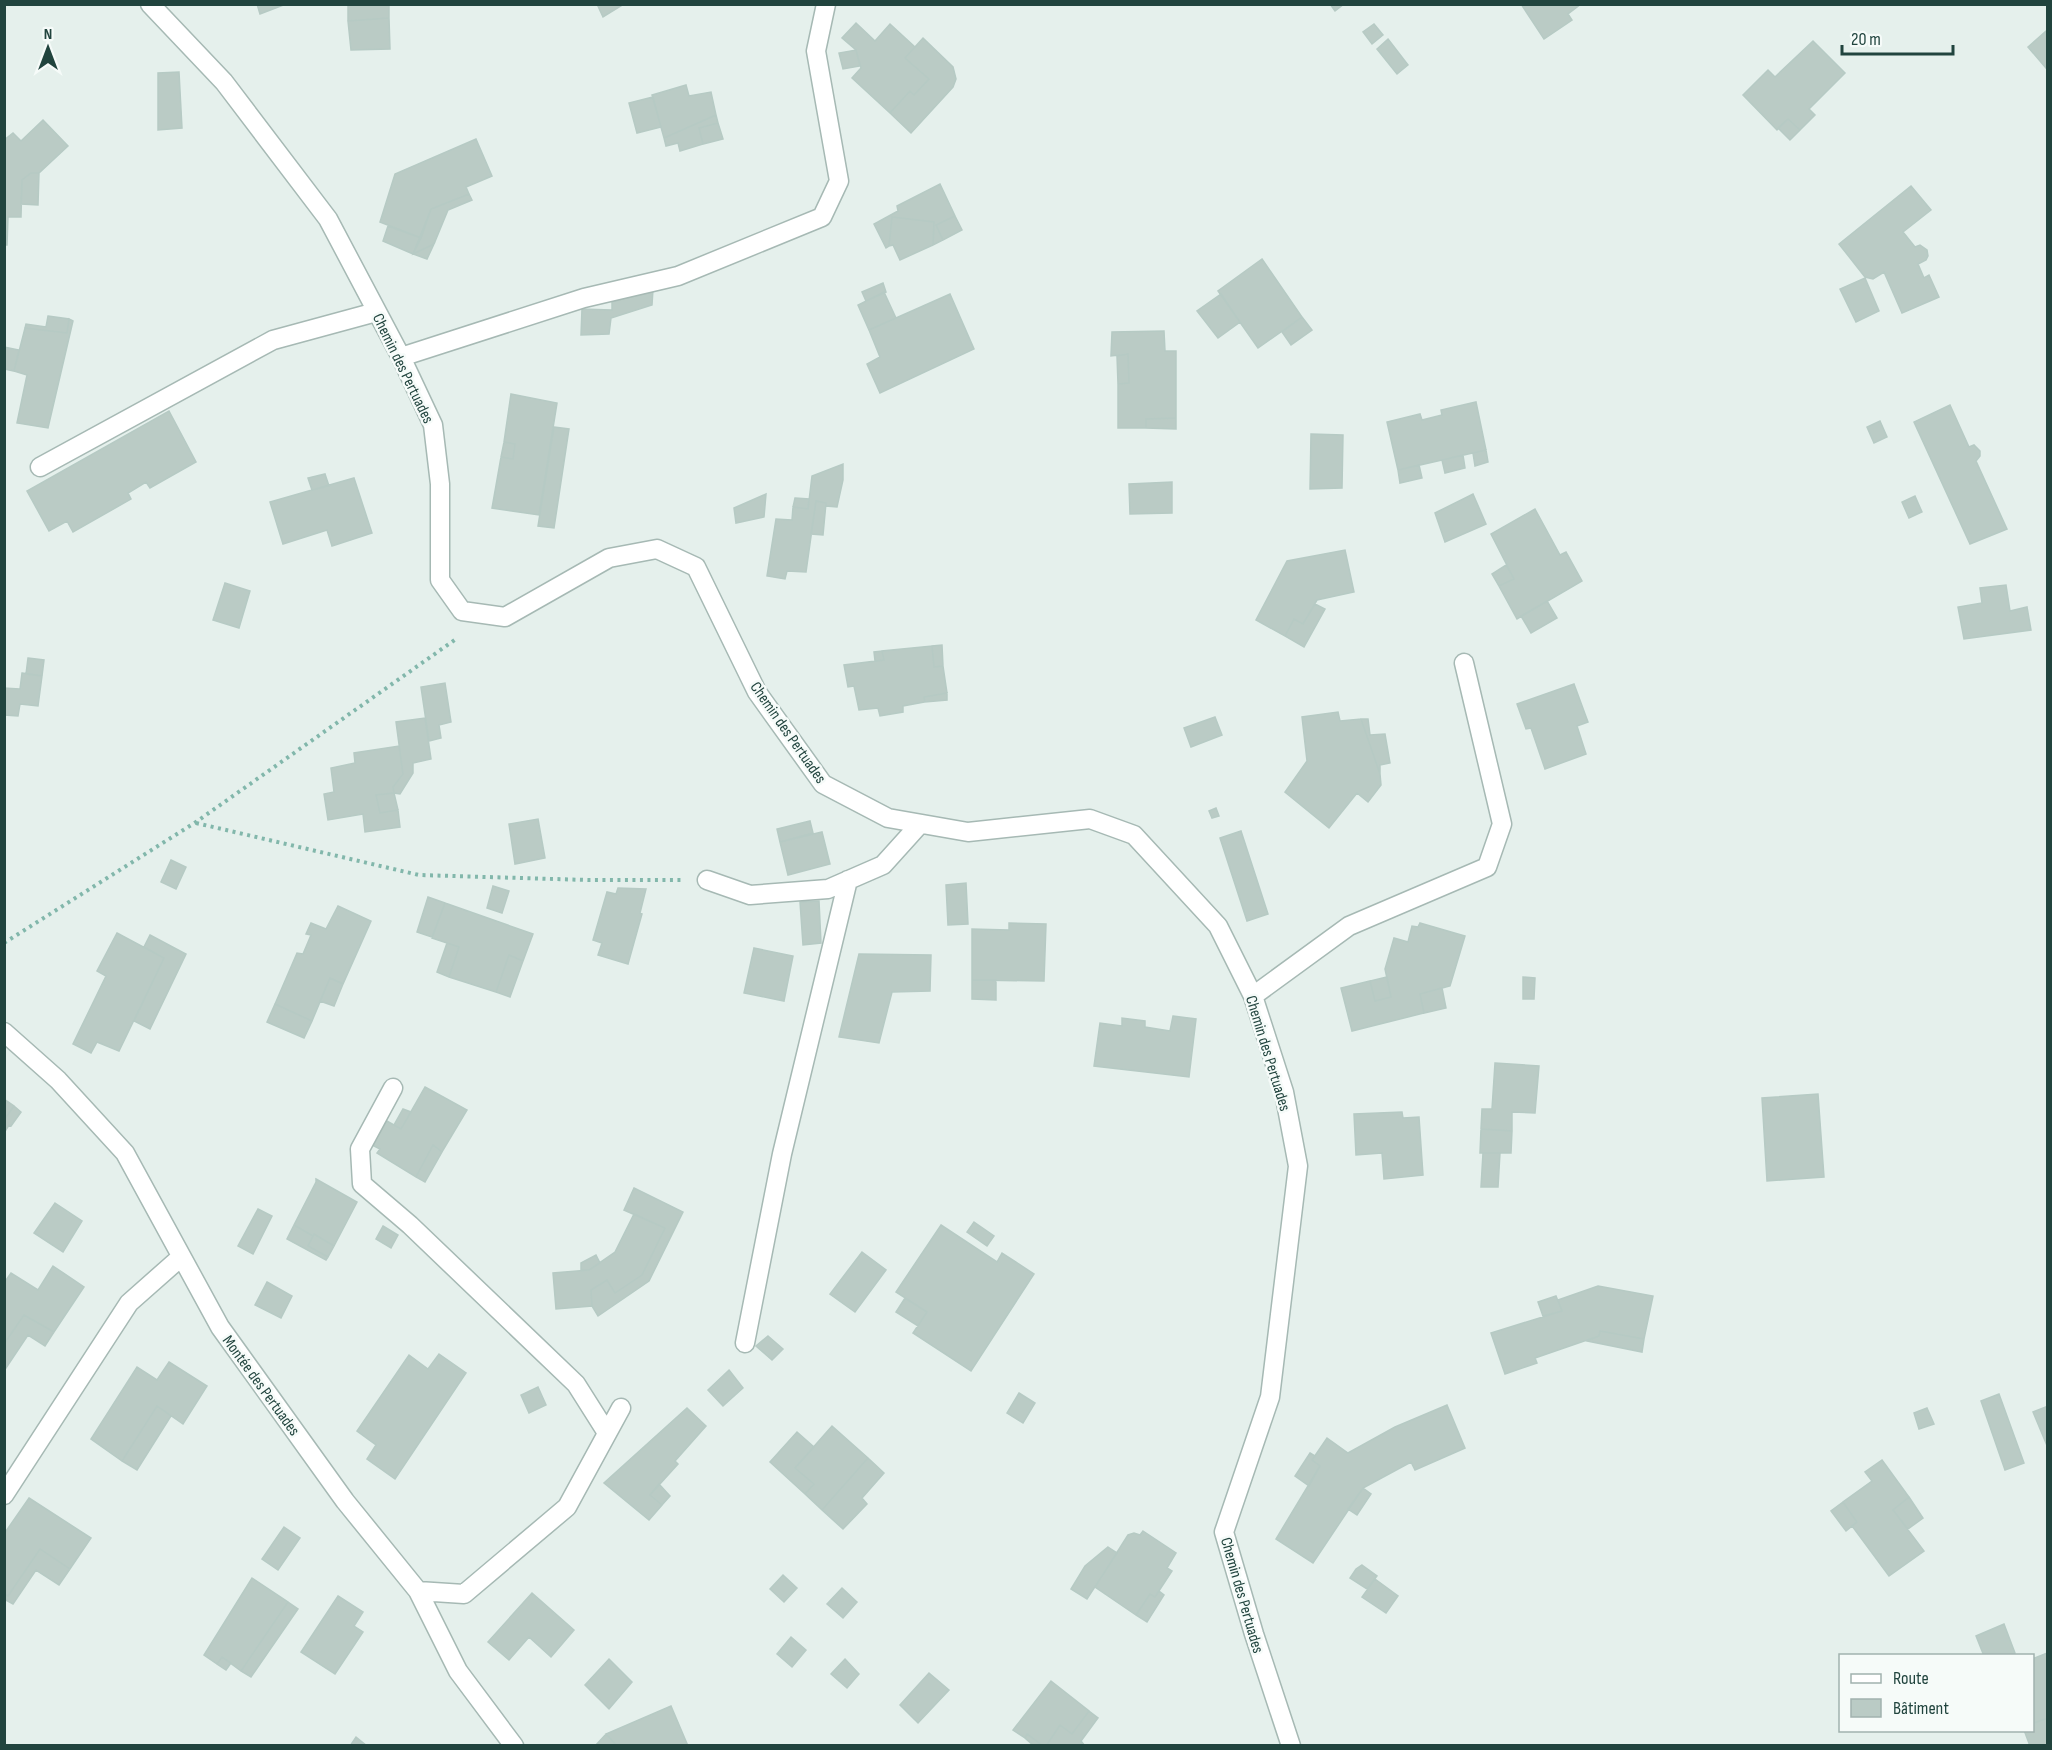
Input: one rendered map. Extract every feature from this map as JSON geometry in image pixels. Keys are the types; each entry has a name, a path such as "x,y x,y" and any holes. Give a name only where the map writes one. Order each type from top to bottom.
{"street":[{"name":"Chemin des Pertuades","path":"150,4 224,82 328,219 400,357 433,425 440,484 440,580 462,610 505,617 609,558 657,549 696,567 757,692 823,784 888,818 968,832 1090,819 1134,835 1218,926 1253,996 1284,1092 1298,1166 1270,1397 1224,1532 1254,1634 1291,1746"},
{"path":"400,357 584,298 678,276 822,217 839,181 816,51 826,4"},
{"path":"40,467 273,340 376,312"},
{"path":"1253,996 1349,926 1487,867 1502,824 1464,663"},
{"path":"707,879 750,896 828,889 883,865 920,824"},
{"path":"745,1343 782,1154 848,880"},
{"name":"Montée des Pertuades","path":"4,1032 58,1080 126,1153 181,1257 227,1337 345,1501 418,1591 458,1671 514,1746"},
{"path":"393,1088 360,1149 362,1184 410,1225 576,1384 607,1433"},
{"path":"4,1495 129,1303 181,1257"},
{"path":"418,1591 464,1594 567,1507 621,1408"}],"path":[{"path":"4,943 196,822 444,648 487,614"},
{"path":"196,822 419,875 577,879 707,879"}],"building":[{"path":"257,4 286,4 260,14"},
{"path":"348,4 389,4 389,18 348,21"},
{"path":"597,4 624,4 603,17"},
{"path":"1330,4 1344,4 1335,11"},
{"path":"1521,4 1581,4 1568,14 1572,20 1544,39"},
{"path":"389,18 390,49 351,50 348,21"},
{"path":"856,23 875,41 890,24 915,47 905,58 929,79 914,95 910,91 890,113 852,78 861,68 856,50 842,38"},
{"path":"1374,24 1383,35 1372,44 1363,32"},
{"path":"2046,31 2048,67 2046,68 2028,47"},
{"path":"923,38 953,67 956,79 953,87 911,133 890,113 910,91 914,95 929,79 905,58"},
{"path":"1388,39 1408,65 1397,74 1377,49"},
{"path":"1813,41 1845,73 1809,109 1815,115 1800,130 1788,119 1777,130 1743,95 1768,70 1775,77"},
{"path":"856,50 860,66 843,69 839,53"},
{"path":"179,72 182,128 158,130 158,73"},
{"path":"686,85 689,96 711,92 716,115 664,138 652,95"},
{"path":"653,97 661,127 637,133 629,103"},
{"path":"716,115 718,123 699,128 703,144 680,151 678,143 666,146 664,138"},
{"path":"1788,119 1800,130 1790,140 1778,128"},
{"path":"43,120 68,146 39,173 31,173 22,180 21,217 8,217 7,245 4,245 4,140 13,133 21,141"},
{"path":"718,123 723,139 703,144 699,128"},
{"path":"476,139 492,176 466,187 469,194 431,209 421,238 380,222 395,174"},
{"path":"31,173 39,173 38,205 21,204 22,180"},
{"path":"940,184 955,216 936,225 943,240 933,245 934,222 892,217 889,246 886,248 874,224 898,211 897,206"},
{"path":"1911,186 1931,210 1903,232 1915,247 1920,245 1927,250 1926,260 1918,264 1924,278 1929,275 1939,297 1902,313 1884,272 1873,279 1865,277 1839,244"},
{"path":"469,194 472,200 448,210 434,244 413,254 431,209"},
{"path":"955,216 962,230 943,240 936,225"},
{"path":"892,217 934,222 933,245 900,260 893,245 889,246"},
{"path":"388,226 421,238 413,254 383,241"},
{"path":"434,244 427,259 413,254"},
{"path":"1262,259 1302,317 1258,348 1218,291"},
{"path":"1865,278 1879,311 1856,322 1840,289"},
{"path":"883,283 886,292 866,301 862,292"},
{"path":"653,289 652,305 611,318 609,334 581,335 582,309 612,310 612,302"},
{"path":"884,292 896,318 869,330 858,305"},
{"path":"950,294 974,349 880,393 867,364 880,357 869,330"},
{"path":"1221,294 1240,322 1218,338 1197,311"},
{"path":"48,316 69,319 67,333 25,328 26,324 46,327"},
{"path":"1302,317 1312,330 1291,345 1282,332"},
{"path":"69,319 73,321 48,428 17,423 27,375 14,371 25,328 67,333"},
{"path":"1164,331 1165,351 1176,351 1176,418 1146,419 1146,428 1118,428 1118,384 1129,383 1128,354 1111,356 1112,332"},
{"path":"4,347 19,350 14,371 4,369"},
{"path":"1128,354 1129,383 1118,384 1117,356"},
{"path":"511,394 557,403 539,515 492,508 501,457 513,459 515,444 504,442"},
{"path":"1476,402 1486,450 1398,470 1387,422 1420,414 1422,420 1442,415 1441,410"},
{"path":"1950,405 1969,447 1974,445 1980,451 1980,456 1976,461 2007,529 1970,544 1914,422"},
{"path":"169,411 196,462 150,488 146,482 128,493 131,499 73,532 67,521 49,531 27,491"},
{"path":"1176,418 1176,429 1146,428 1146,419"},
{"path":"1880,421 1887,437 1874,443 1867,427"},
{"path":"554,427 569,429 554,528 538,526"},
{"path":"1311,434 1343,435 1342,488 1310,489"},
{"path":"504,442 515,444 513,459 501,457"},
{"path":"1486,450 1488,462 1475,466 1473,453"},
{"path":"1463,455 1465,468 1445,473 1442,460"},
{"path":"843,464 843,480 837,507 826,506 826,503 816,501 806,572 787,571 785,579 767,576 776,519 792,520 793,507 808,509 812,476"},
{"path":"1419,465 1422,478 1400,483 1398,470"},
{"path":"325,474 329,486 312,490 308,478"},
{"path":"354,478 372,533 332,546 327,530 283,544 270,502"},
{"path":"1172,482 1172,513 1130,514 1129,484"},
{"path":"766,494 764,517 736,523 734,508"},
{"path":"1473,494 1486,524 1445,542 1435,513"},
{"path":"1915,496 1922,512 1909,518 1902,502"},
{"path":"795,498 809,499 808,509 793,507"},
{"path":"816,501 826,503 823,535 811,534"},
{"path":"1535,509 1560,555 1566,552 1582,581 1517,619 1499,586 1514,579 1491,534"},
{"path":"1345,550 1354,592 1317,600 1303,624 1294,619 1285,636 1256,620 1287,561"},
{"path":"1506,565 1514,579 1499,586 1492,574"},
{"path":"225,583 250,591 239,628 213,620"},
{"path":"2006,585 2010,611 2027,607 2031,630 1964,639 1958,607 1982,603 1980,588"},
{"path":"1547,601 1557,618 1531,633 1521,616"},
{"path":"1315,604 1325,609 1304,647 1285,636 1294,619 1303,624"},
{"path":"942,645 943,666 934,667 932,646"},
{"path":"932,646 934,667 943,666 947,693 924,697 925,702 903,706 903,712 880,716 878,708 859,710 854,686 848,687 844,665 884,660 882,651"},
{"path":"882,651 884,660 875,661 874,652"},
{"path":"28,658 44,660 42,676 26,674"},
{"path":"22,673 42,676 38,706 20,704 18,716 4,715 4,688 20,689"},
{"path":"445,683 451,722 439,725 441,738 429,741 421,687"},
{"path":"1574,684 1588,722 1577,726 1586,754 1545,769 1531,728 1526,729 1517,704"},
{"path":"947,693 947,700 925,702 924,697"},
{"path":"1338,712 1340,721 1361,719 1380,774 1381,785 1368,802 1357,793 1329,828 1285,792 1307,761 1302,717"},
{"path":"1215,717 1222,735 1191,747 1184,728"},
{"path":"425,718 431,759 413,763 413,773 400,794 394,793 393,787 403,774 396,722"},
{"path":"1361,719 1368,719 1370,735 1385,734 1390,763 1380,765 1380,774"},
{"path":"399,746 403,774 393,787 394,793 376,795 380,813 398,810 400,827 365,832 363,814 328,820 324,794 334,792 331,768 355,763 354,753"},
{"path":"394,793 398,810 380,813 376,795"},
{"path":"1216,808 1219,816 1212,818 1209,811"},
{"path":"538,819 545,858 515,864 509,824"},
{"path":"810,821 813,833 780,842 777,829"},
{"path":"1241,831 1268,914 1247,921 1220,838"},
{"path":"822,832 830,864 788,875 780,842"},
{"path":"171,860 186,867 176,889 161,882"},
{"path":"966,883 968,924 948,925 946,885"},
{"path":"493,886 509,891 502,913 487,908"},
{"path":"618,888 646,889 640,913 642,914 628,964 598,955 602,943 593,940 607,892 616,894"},
{"path":"428,897 445,903 432,937 417,932"},
{"path":"819,901 821,943 803,945 800,902"},
{"path":"445,903 533,934 523,961 509,955 496,992 449,977 459,947 432,938"},
{"path":"338,906 371,921 343,984 330,978 312,1021 275,1004 297,953 303,954 311,935 306,934 311,923 326,929"},
{"path":"1009,923 1046,924 1044,981 972,980 972,929 1009,930"},
{"path":"1420,923 1465,936 1450,986 1420,994 1424,1013 1352,1031 1341,988 1370,981 1375,1001 1391,997 1385,969 1394,938 1408,942 1412,926 1418,927"},
{"path":"117,933 164,958 119,1051 97,1042 91,1053 73,1044 106,976 97,971"},
{"path":"150,935 186,954 150,1029 134,1021 164,958 144,947"},
{"path":"447,943 459,947 449,977 437,972"},
{"path":"754,948 793,956 784,1001 744,993"},
{"path":"859,954 931,955 930,991 892,992 879,1043 839,1037"},
{"path":"509,955 523,961 510,997 496,992"},
{"path":"1387,977 1391,997 1375,1001 1370,981"},
{"path":"1523,977 1535,978 1534,999 1523,999"},
{"path":"330,978 343,984 334,1006 320,1001"},
{"path":"972,980 996,980 996,1000 972,999"},
{"path":"1442,988 1446,1008 1424,1013 1420,994"},
{"path":"275,1004 312,1021 304,1038 267,1022"},
{"path":"1173,1016 1196,1019 1189,1077 1094,1066 1100,1023 1122,1026 1122,1018 1145,1021 1145,1027 1170,1031"},
{"path":"1495,1063 1539,1066 1535,1113 1512,1112 1512,1131 1481,1129 1482,1109 1492,1109"},
{"path":"425,1087 467,1110 442,1152 433,1145 416,1177 377,1153 380,1149 372,1145 387,1121 401,1129"},
{"path":"1818,1094 1824,1177 1767,1181 1762,1098"},
{"path":"4,1099 14,1106 4,1120"},
{"path":"14,1106 21,1112 4,1133 4,1120"},
{"path":"403,1109 411,1112 401,1129 394,1125"},
{"path":"1402,1112 1403,1118 1419,1117 1423,1175 1384,1179 1382,1153 1356,1155 1354,1114"},
{"path":"1481,1129 1512,1131 1511,1153 1480,1153"},
{"path":"433,1145 442,1152 425,1182 416,1177"},
{"path":"1483,1153 1500,1153 1498,1187 1481,1187"},
{"path":"316,1179 357,1202 334,1246 294,1225"},
{"path":"634,1188 683,1212 649,1281 598,1316 592,1306 591,1290 607,1280 615,1293 642,1275 665,1228 624,1210"},
{"path":"55,1203 82,1221 63,1252 34,1233"},
{"path":"258,1209 272,1216 253,1254 238,1246"},
{"path":"634,1214 665,1228 642,1275 615,1293 607,1280 591,1290 592,1306 556,1309 553,1273 589,1270 615,1252"},
{"path":"974,1222 994,1236 987,1246 967,1232"},
{"path":"294,1225 313,1236 308,1246 328,1257 326,1260 287,1239"},
{"path":"941,1225 997,1262 1002,1253 1034,1274 971,1371 913,1333 927,1312 896,1292"},
{"path":"383,1226 398,1235 391,1248 376,1239"},
{"path":"314,1234 334,1246 328,1257 308,1246"},
{"path":"862,1252 886,1270 855,1312 830,1294"},
{"path":"596,1255 600,1263 589,1270 581,1270 581,1263"},
{"path":"53,1266 84,1287 54,1332 24,1315 4,1344 4,1283 11,1273 38,1290"},
{"path":"267,1282 292,1296 281,1318 255,1305"},
{"path":"1598,1286 1653,1296 1644,1339 1600,1331 1599,1336 1535,1358 1537,1363 1505,1374 1491,1333 1562,1311 1558,1300"},
{"path":"1556,1296 1562,1311 1543,1316 1538,1302"},
{"path":"905,1298 927,1312 918,1326 896,1312"},
{"path":"24,1315 54,1332 45,1346 28,1335 4,1371 4,1344"},
{"path":"1600,1331 1644,1339 1642,1352 1587,1341 1599,1336"},
{"path":"768,1336 783,1349 772,1360 756,1346"},
{"path":"439,1354 466,1373 395,1479 367,1459 376,1445 357,1431 409,1355 428,1369"},
{"path":"169,1362 207,1386 183,1424 157,1406 122,1461 91,1439 137,1367 157,1380"},
{"path":"729,1370 743,1388 723,1406 708,1390"},
{"path":"538,1387 546,1405 529,1413 521,1395"},
{"path":"1019,1393 1035,1403 1023,1423 1007,1413"},
{"path":"1999,1394 2024,1463 2005,1470 1981,1401"},
{"path":"1447,1405 1465,1448 1415,1470 1411,1462 1363,1488 1313,1563 1276,1539 1320,1466 1312,1460 1327,1438 1348,1453 1395,1427"},
{"path":"157,1406 171,1416 137,1470 122,1461"},
{"path":"2048,1406 2048,1448 2033,1412"},
{"path":"687,1408 706,1426 675,1461 678,1464 650,1495 662,1505 649,1520 604,1483"},
{"path":"1927,1408 1934,1424 1919,1429 1914,1413"},
{"path":"832,1426 868,1458 822,1510 805,1494 814,1484 795,1468"},
{"path":"797,1432 814,1447 795,1468 814,1484 805,1494 770,1462"},
{"path":"1310,1453 1315,1456 1312,1460 1320,1466 1309,1486 1295,1476"},
{"path":"868,1458 884,1473 862,1498 867,1504 843,1529 822,1510"},
{"path":"1882,1460 1909,1497 1893,1510 1924,1551 1889,1576 1852,1526 1857,1522 1843,1502 1872,1481 1865,1472"},
{"path":"659,1484 670,1496 662,1505 650,1495"},
{"path":"1363,1488 1371,1494 1357,1515 1348,1509"},
{"path":"1909,1497 1923,1518 1908,1529 1893,1510"},
{"path":"29,1498 91,1538 70,1569 40,1549 8,1596 4,1594 4,1534"},
{"path":"1843,1502 1857,1522 1846,1531 1831,1511"},
{"path":"284,1527 300,1538 278,1570 262,1559"},
{"path":"1143,1531 1176,1553 1167,1568 1172,1571 1155,1597 1150,1594 1136,1615 1095,1587 1128,1535 1134,1533 1140,1535"},
{"path":"1108,1547 1117,1553 1087,1599 1071,1589 1085,1566"},
{"path":"40,1549 70,1569 59,1585 36,1570 13,1604 4,1599 4,1594 8,1596"},
{"path":"1362,1565 1377,1576 1367,1589 1350,1578"},
{"path":"783,1575 797,1588 784,1602 770,1589"},
{"path":"252,1578 288,1602 241,1671 222,1657 217,1664 204,1655"},
{"path":"1375,1579 1398,1596 1386,1613 1362,1597"},
{"path":"842,1588 857,1602 843,1618 827,1604"},
{"path":"1159,1591 1164,1595 1147,1622 1136,1615 1150,1594 1155,1597"},
{"path":"532,1593 574,1630 551,1657 529,1637 509,1660 488,1642"},
{"path":"338,1596 363,1612 354,1626 363,1632 335,1674 301,1652"},
{"path":"288,1602 298,1609 251,1677 241,1671"},
{"path":"2004,1624 2015,1653 1983,1654 1976,1636"},
{"path":"791,1637 806,1650 792,1667 777,1654"},
{"path":"2047,1653 2048,1718 2034,1723 2034,1658"},
{"path":"222,1657 231,1663 226,1670 217,1664"},
{"path":"609,1659 632,1682 609,1709 585,1685"},
{"path":"845,1659 859,1674 847,1688 831,1674"},
{"path":"929,1673 949,1690 918,1723 900,1705"},
{"path":"1051,1681 1089,1711 1072,1734 1060,1725 1046,1746 1043,1746 1027,1734 1025,1738 1013,1730"},
{"path":"671,1706 688,1746 617,1746 606,1734"},
{"path":"1089,1711 1098,1718 1081,1741 1085,1746 1046,1746 1060,1725 1072,1734"},
{"path":"2048,1718 2048,1746 2030,1746 2025,1732 2034,1732 2034,1723"},
{"path":"606,1734 617,1746 595,1746"},
{"path":"1027,1734 1043,1746 1034,1746 1025,1738"},
{"path":"356,1737 367,1746 350,1746"}]}
